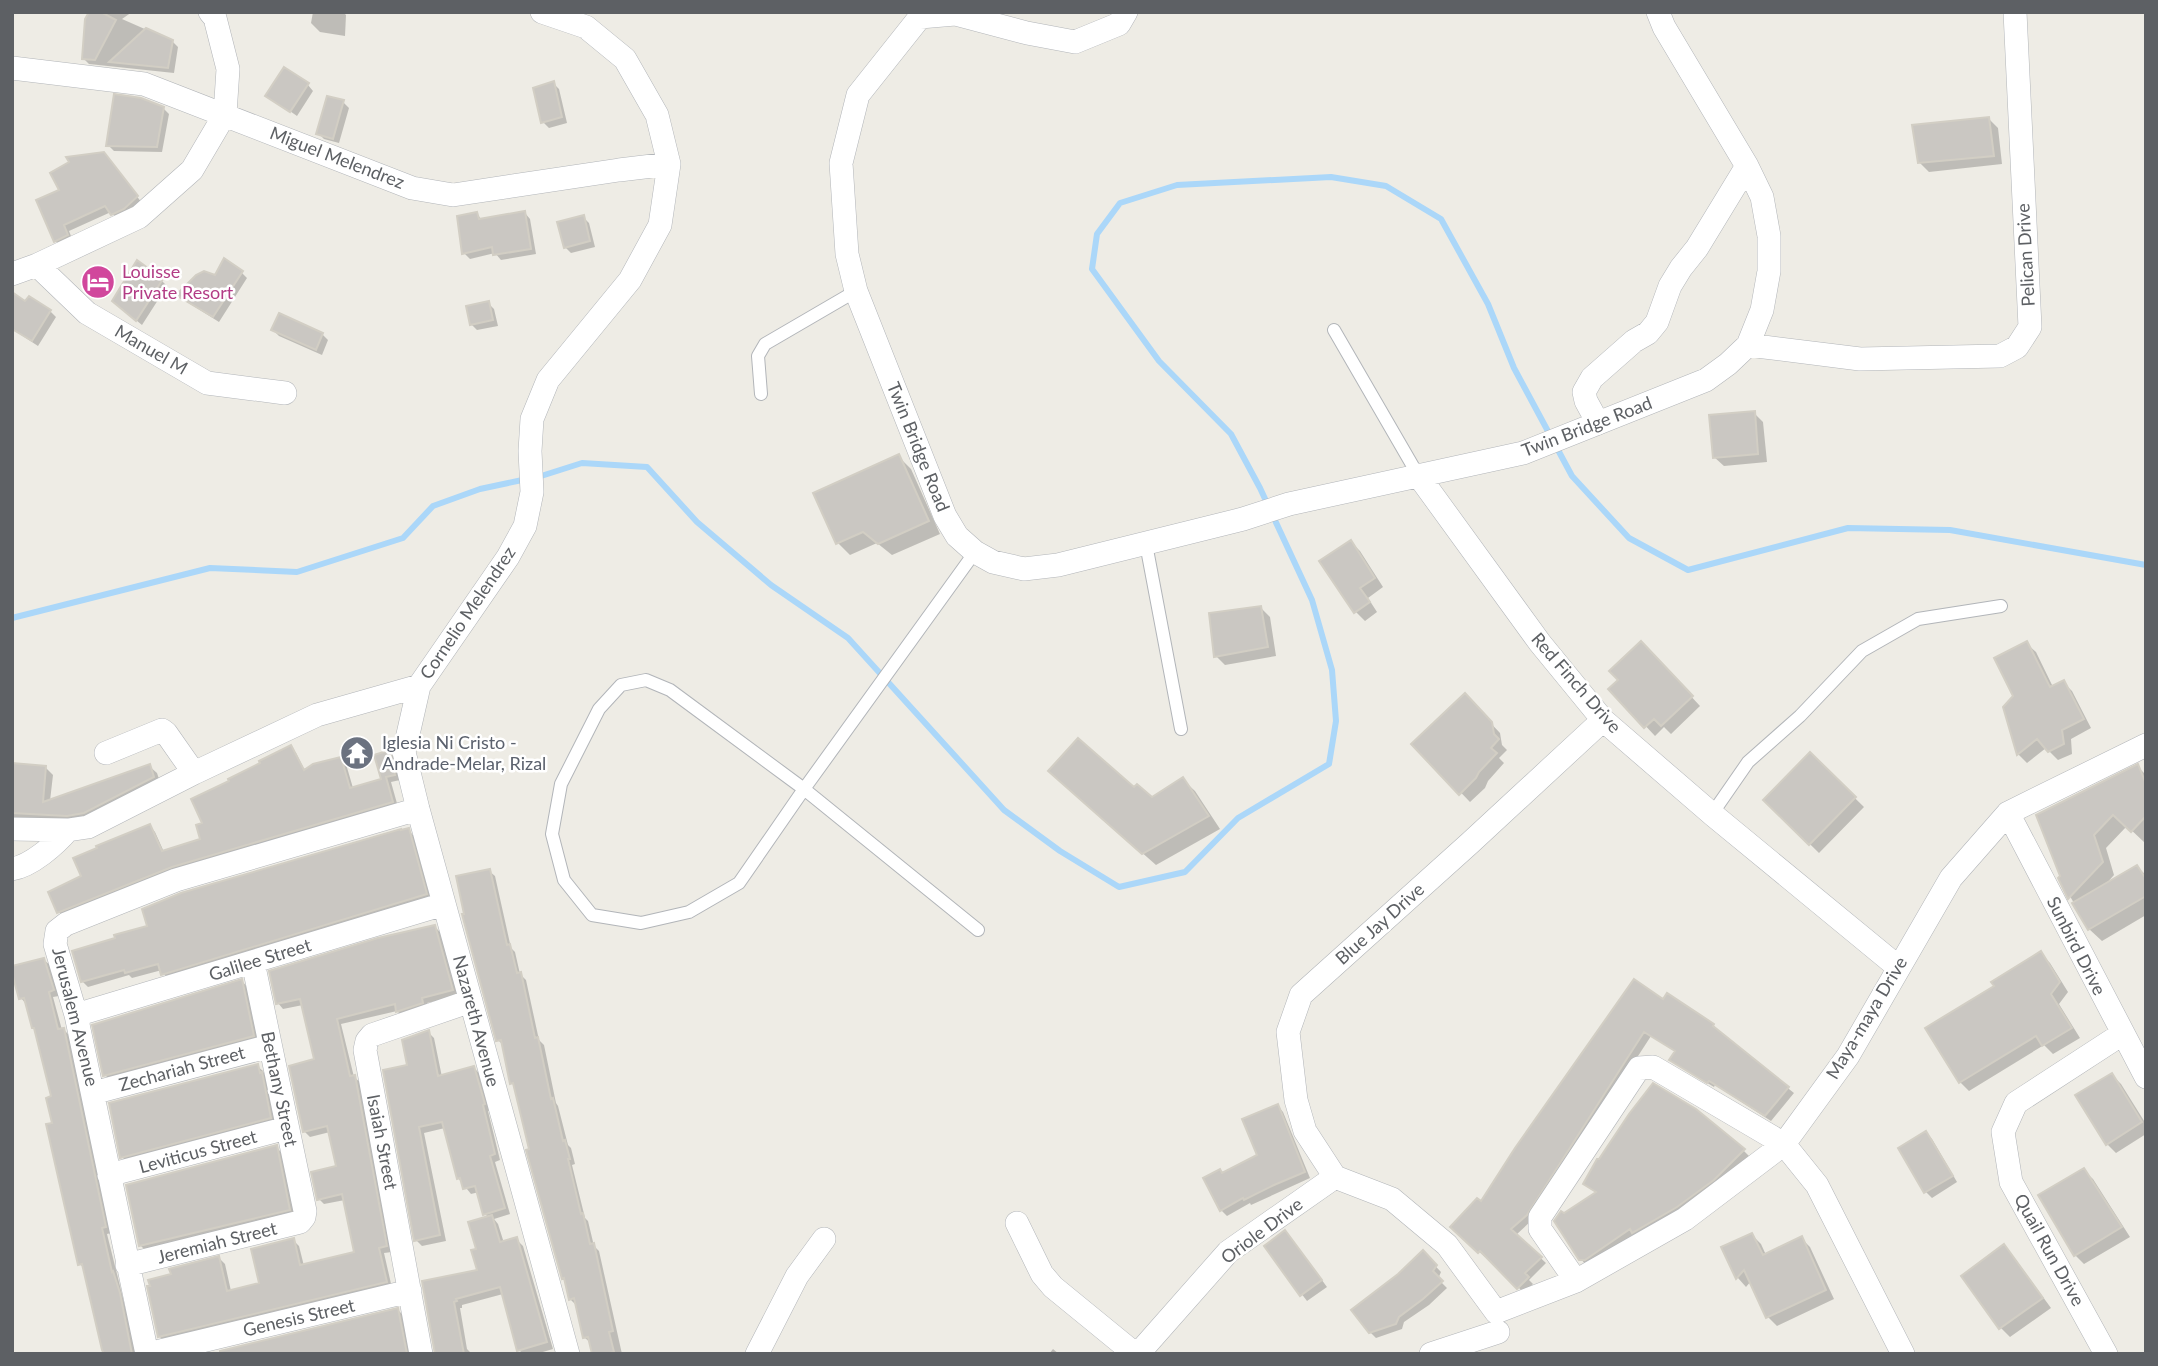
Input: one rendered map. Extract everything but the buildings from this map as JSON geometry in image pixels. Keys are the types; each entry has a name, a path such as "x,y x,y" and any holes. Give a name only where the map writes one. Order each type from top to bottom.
{"street":[{"path":"12,274 139,217 192,170 225,114 228,69 215,18 210,12"},
{"name":"Cornelio Melendrez","path":"419,686 508,557 525,526 531,492 532,419 548,380 630,280 660,225 669,164 657,115 625,59 586,27 542,12"},
{"name":"Twin Bridge Road","path":"1126,12 1119,24 1075,42 1027,33 955,14 920,17 858,94 841,163 847,254 856,291 945,516 957,536 975,552 993,562 1024,569 1058,565 1243,519 1289,504 1523,453 1706,380 1748,345"},
{"path":"1658,12 1664,27 1747,166 1762,197 1769,236 1769,271 1762,310 1748,345"},
{"name":"Pelican Drive","path":"1748,345 1860,359 2000,356 2017,347 2030,327 2015,12"},
{"name":"Miguel Melendrez","path":"12,68 144,84 412,188 453,195 669,164"},
{"path":"1592,425 1584,392 1591,378 1634,341 1648,333 1657,322 1670,286 1697,248 1747,166"},
{"name":"Manuel M","path":"37,265 87,313 207,383 285,393"},
{"name":"Red Finch Drive","path":"1418,475 1540,643 1603,720 1898,967"},
{"path":"12,829 68,830 88,827 317,715 419,686"},
{"name":"Nazareth Avenue","path":"419,686 404,752 568,1354"},
{"name":"Blue Jay Drive","path":"1335,1177 1305,1131 1296,1100 1288,1032 1301,995 1603,720"},
{"path":"106,753 162,730 194,774"},
{"name":"Maya-maya Drive","path":"1431,1354 1499,1333 1576,1281 1685,1219 1784,1144 1848,1056 1951,878 2008,813 2146,745"},
{"name":"Jerusalem Avenue","path":"147,1354 76,1015 55,944 57,931 66,924 176,880 418,809"},
{"name":"Sunbird Drive","path":"2008,813 2146,1077"},
{"path":"12,869 20,867 55,844 68,830"},
{"name":"Galilee Street","path":"76,1015 444,904"},
{"name":"Bethany Street","path":"253,962 305,1211 304,1217"},
{"name":"Isaiah Street","path":"421,1354 365,1051 366,1041 372,1035 471,1000"},
{"name":"Quail Run Drive","path":"2106,1354 2011,1182 2003,1132 2016,1103 2122,1034"},
{"name":"Zechariah Street","path":"93,1093 270,1046"},
{"path":"1576,1281 1540,1229 1539,1217 1639,1068 1653,1067 1784,1144 1817,1185 1903,1354"},
{"name":"Leviticus Street","path":"109,1175 287,1128"},
{"path":"1335,1177 1392,1199 1447,1245 1499,1333"},
{"name":"Oriole Drive","path":"1136,1354 1228,1252 1335,1177"},
{"name":"Jeremiah Street","path":"127,1265 300,1222 304,1217"},
{"path":"1017,1223 1042,1274 1053,1287 1136,1354"},
{"path":"757,1354 797,1276 824,1239"},
{"name":"Genesis Street","path":"147,1354 410,1292"}],"lane":[{"path":"761,394 758,356 765,344 856,291"},
{"name":"Red Finch Drive","path":"1334,330 1418,475"},
{"path":"1146,544 1181,729"},
{"path":"975,552 804,789 739,883 689,912 640,923 592,915 564,880 552,834 561,784 599,709 621,685 646,680 670,690 804,789 978,930"},
{"path":"1712,814 1748,762 1800,716 1862,651 1918,619 2001,606"}],"waterway":[{"path":"538,477 582,463 647,467 697,522 771,585 848,638 1004,810 1060,851 1119,887 1185,872 1238,818 1329,764 1336,721 1332,670 1312,600 1260,488 1231,434 1159,361 1092,269 1097,234 1120,203 1177,185 1331,177 1386,186 1441,219 1488,304 1514,368 1572,476 1629,538 1688,570 1848,528 1950,530 2146,565"},
{"path":"12,618 210,568 297,572 403,538 433,506 480,489 527,479"}],"place":[{"name":"Louisse Private Resort","path":"98,282"},
{"name":"Iglesia Ni Cristo - Andrade-Melar, Rizal","path":"357,753"}]}
